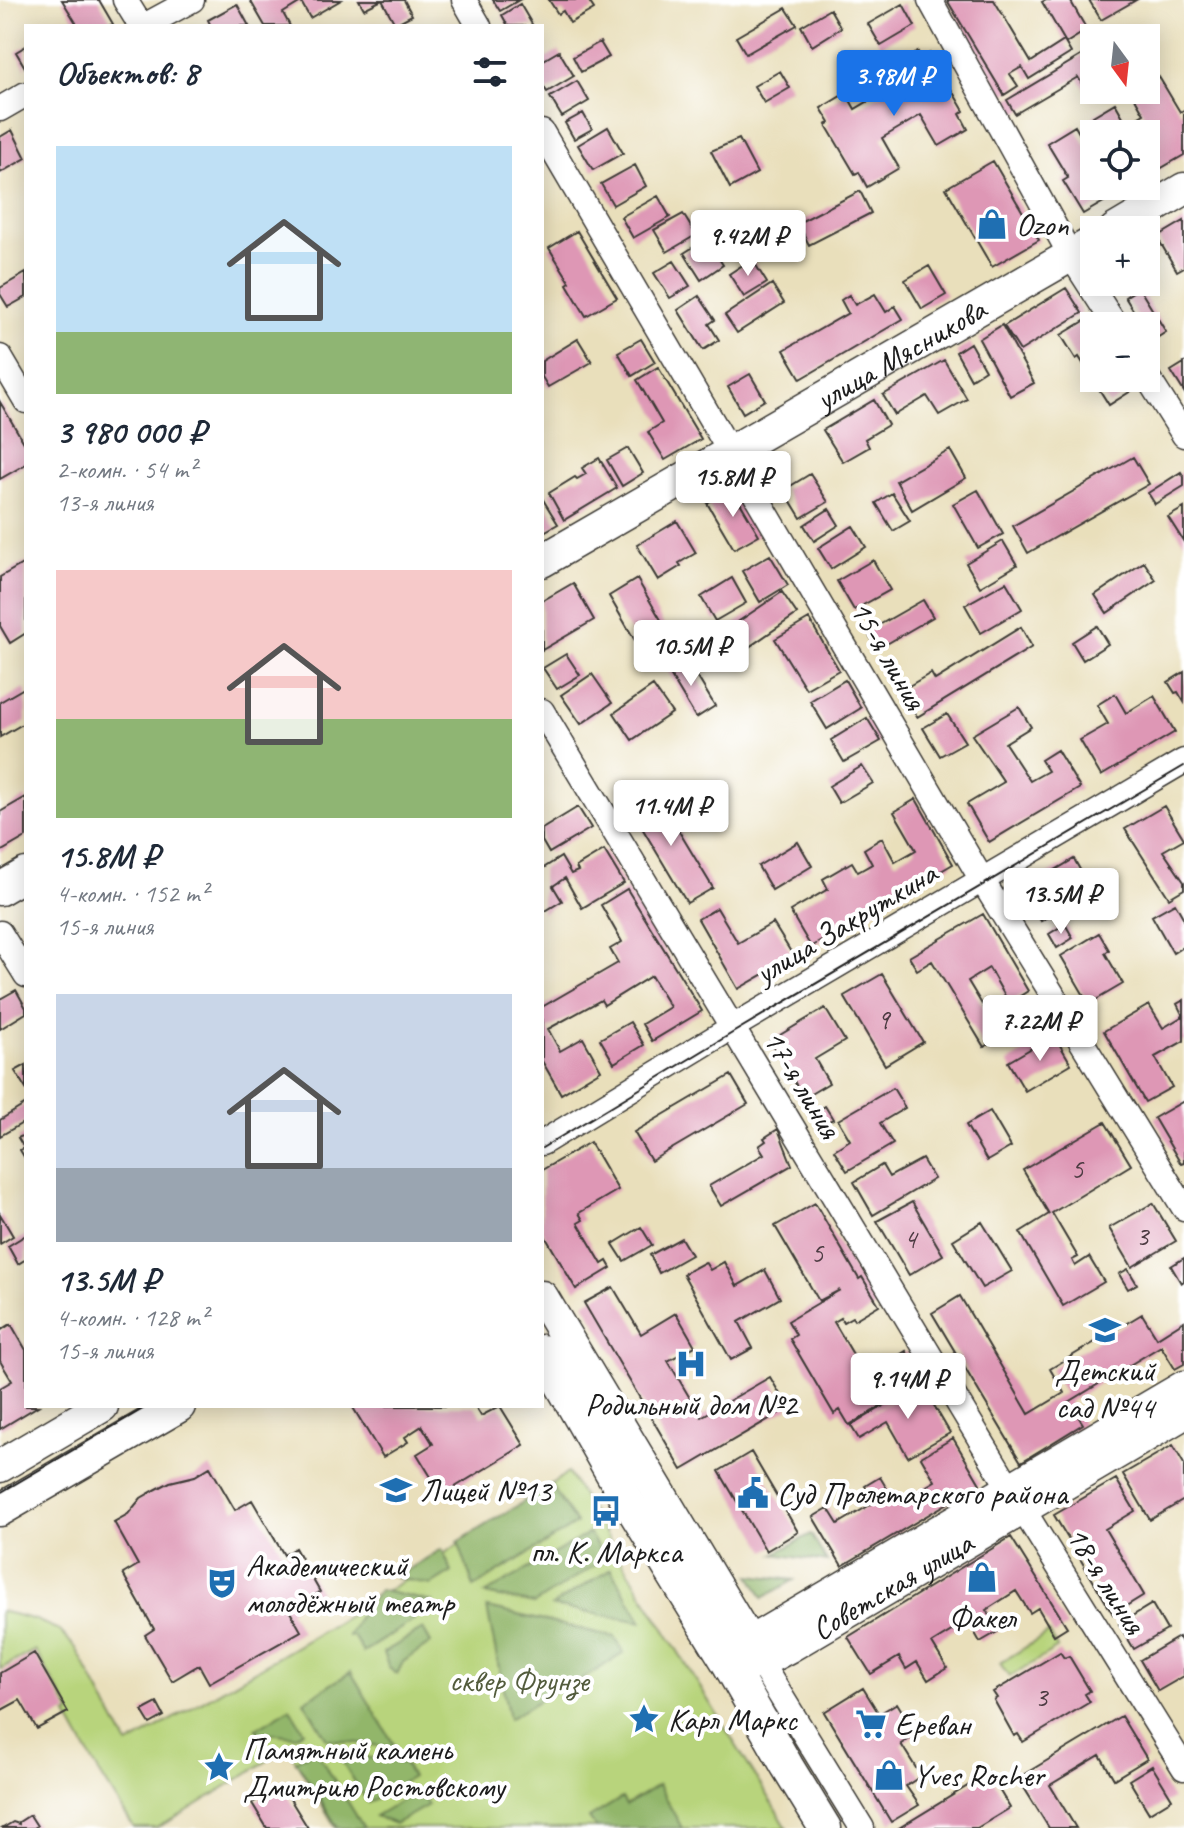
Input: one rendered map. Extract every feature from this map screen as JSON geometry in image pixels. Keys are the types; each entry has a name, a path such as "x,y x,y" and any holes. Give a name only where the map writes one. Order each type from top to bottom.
{"main road":[{"path":"1139,216 1184,189"},
{"name":"улица Мясникова","path":"544,560 1080,251"},
{"path":"0,889 24,875"},
{"path":"544,1301 747,1658 787,1766 825,1828"},
{"path":"544,1354 635,1513 747,1658"},
{"name":"Советская улица","path":"1017,1499 1184,1387"},
{"path":"0,1466 99,1408"},
{"path":"0,1510 176,1408"},
{"name":"Советская улица","path":"747,1658 1017,1499 1184,1413"}],"street":[{"path":"125,0 141,24"},
{"path":"146,24 192,0"},
{"path":"464,0 478,24"},
{"path":"930,0 1080,244"},
{"path":"0,109 24,95"},
{"name":"15-я линия","path":"544,135 982,880 1184,1208"},
{"path":"0,357 24,398"},
{"path":"1157,392 1184,435"},
{"name":"17-я линия","path":"544,714 1017,1499"},
{"name":"улица Закруткина","path":"544,1142 1184,761"},
{"path":"0,933 24,972"},
{"name":"18-я линия","path":"1017,1499 1184,1768"},
{"path":"747,1658 862,1828"}],"green space":[{"name":"сквер Фрунзе","path":"568,1473 787,1828 336,1828 288,1748 156,1828 134,1828 94,1764 67,1715 71,1713 35,1650 0,1669 0,1611 36,1620 59,1630 76,1648 128,1745 353,1613"},
{"path":"551,1485 576,1524 474,1587 458,1542"},
{"path":"589,1533 605,1559 534,1604 485,1594"},
{"path":"811,1534 827,1562 774,1554"},
{"path":"442,1549 452,1572 431,1585 396,1577"},
{"path":"611,1569 642,1622 552,1606"},
{"path":"750,1575 794,1580 763,1598"},
{"path":"379,1590 432,1602 412,1615 414,1620 363,1652 353,1636 348,1636"},
{"path":"487,1608 615,1637 624,1653 560,1693 558,1689 509,1719"},
{"path":"423,1629 431,1643 403,1662 397,1674 389,1668 383,1653"},
{"path":"1049,1633 1058,1648 1009,1677 1000,1663"},
{"path":"351,1672 396,1748 327,1739 304,1701"},
{"path":"290,1708 304,1731 295,1736 258,1732 256,1729"},
{"path":"315,1749 364,1828 338,1828 296,1761"},
{"path":"337,1753 404,1763 412,1777 368,1803"},
{"path":"658,1785 682,1828 596,1828 589,1818 622,1798 626,1805"},
{"path":"419,1790 428,1805 395,1824 375,1816"}],"building":[{"path":"62,0 99,0 113,24 77,24"},
{"path":"250,0 341,0 310,18 301,2 283,13 289,24 264,24"},
{"path":"359,0 382,0 364,9"},
{"path":"382,0 404,0 412,15 395,24"},
{"path":"493,0 519,0 500,11"},
{"path":"549,0 588,0 594,9 570,23 563,11 558,14"},
{"path":"947,0 994,0 1031,62 1064,41 1071,53 1029,79 1022,67 1010,74 1018,86 1004,95"},
{"path":"1070,0 1084,24 1080,24 1080,34 1066,43 1042,2"},
{"path":"1089,0 1136,0 1101,20"},
{"path":"237,4 248,24 210,24 208,20"},
{"path":"520,4 532,24 507,24 502,15"},
{"path":"903,4 915,26 881,46 868,24"},
{"path":"786,8 797,25 746,54 736,37"},
{"path":"830,9 841,28 812,46 801,26"},
{"path":"600,42 609,57 581,72 573,57"},
{"path":"24,47 24,66 16,52"},
{"path":"559,51 574,76 547,92 544,87 544,60"},
{"path":"918,52 921,58 930,53 964,111 960,114 968,129 939,146 921,115 882,138 899,168 867,187 859,172 855,174 826,125 830,123 821,108 846,93 855,109 911,76 902,61"},
{"path":"1080,56 1080,80 1078,77 1015,114 1007,100"},
{"path":"780,71 790,88 764,103 754,86"},
{"path":"1160,79 1180,112 1184,110 1184,155 1160,169 1160,120 1134,120 1144,114 1138,104 1160,104"},
{"path":"577,81 589,101 562,117 550,97"},
{"path":"1116,104 1125,120 1095,120 1093,116"},
{"path":"583,113 592,129 574,139 565,123"},
{"path":"1075,126 1080,135 1080,200 1107,200 1083,214 1063,181 1068,178 1047,143"},
{"path":"608,127 623,153 593,170 578,145"},
{"path":"12,130 24,159 0,173 0,137"},
{"path":"739,139 757,173 730,188 711,151"},
{"path":"993,161 1039,240 992,267 946,188"},
{"path":"635,165 646,186 613,205 601,184"},
{"path":"860,191 871,213 809,245 798,223"},
{"path":"658,196 670,217 633,238 621,217"},
{"path":"683,214 696,235 667,252 654,230"},
{"path":"1184,221 1184,267 1177,271 1160,242 1160,235"},
{"path":"577,231 617,298 586,316 549,248"},
{"path":"706,239 723,265 701,280 684,253"},
{"path":"752,259 767,283 744,297 729,274"},
{"path":"674,261 690,286 670,298 654,273"},
{"path":"929,266 946,295 922,309 905,280"},
{"path":"24,274 24,298 8,307 0,288"},
{"path":"772,284 784,303 737,333 725,315"},
{"path":"1066,288 1081,312 1020,351 1004,326"},
{"path":"875,294 886,312 895,306 903,319 801,379 784,350 848,313 841,300 849,295 855,305"},
{"path":"699,296 715,320 709,324 719,340 703,350 678,310"},
{"path":"1144,296 1154,312 1134,312 1125,297"},
{"path":"1160,322 1166,332 1160,336"},
{"path":"1080,324 1080,359 1076,359 1061,335"},
{"path":"1002,325 1034,383 1010,396 979,339"},
{"path":"578,339 592,362 548,387 544,380 544,360"},
{"path":"641,339 655,362 632,376 618,352"},
{"path":"970,343 985,370 971,379 956,352"},
{"path":"944,360 967,399 939,415 927,396 895,415 883,395"},
{"path":"1184,363 1184,392 1171,371"},
{"path":"658,367 701,439 665,460 648,432 662,423 637,380"},
{"path":"750,374 765,400 743,413 728,387"},
{"path":"1101,392 1129,392 1109,405"},
{"path":"874,400 888,425 865,439 869,447 843,462 823,430"},
{"path":"0,402 24,443 24,465 0,479"},
{"path":"628,448 643,473 622,486 607,460"},
{"path":"950,450 966,478 912,510 896,481"},
{"path":"1133,457 1149,484 1028,553 1013,526"},
{"path":"599,458 617,488 564,520 549,493 586,474 582,468"},
{"path":"1181,472 1184,486 1155,504 1148,493"},
{"path":"810,474 828,502 801,518 784,490"},
{"path":"732,489 759,535 734,549 707,503"},
{"path":"978,490 1003,534 978,548 953,504"},
{"path":"892,493 910,521 893,531 876,503"},
{"path":"544,501 558,524 544,532"},
{"path":"1184,508 1184,542 1168,517"},
{"path":"829,509 839,525 814,541 804,525"},
{"path":"677,521 696,553 658,580 637,545"},
{"path":"853,526 866,547 831,569 818,548"},
{"path":"1003,541 1017,565 980,587 966,563"},
{"path":"770,555 788,585 760,602 742,571"},
{"path":"873,560 890,590 854,610 837,581"},
{"path":"1144,562 1156,580 1107,613 1095,595"},
{"path":"24,563 24,634 10,643 0,626 0,577"},
{"path":"732,578 746,603 715,621 701,597"},
{"path":"637,579 678,649 650,666 609,596"},
{"path":"1006,582 1022,609 981,633 965,605"},
{"path":"573,583 594,620 544,649 544,600"},
{"path":"782,592 797,614 736,656 720,634"},
{"path":"923,600 933,617 878,649 867,632"},
{"path":"809,619 839,670 806,689 775,639"},
{"path":"1097,626 1108,644 1083,660 1072,642"},
{"path":"1021,627 1032,647 917,717 902,690 931,673 935,680"},
{"path":"566,654 580,675 557,689 544,667"},
{"path":"686,658 715,706 696,718 667,670"},
{"path":"1184,672 1184,702 1168,682"},
{"path":"592,674 612,703 581,724 561,695"},
{"path":"845,680 861,708 827,729 810,701"},
{"path":"653,686 672,713 632,740 614,713"},
{"path":"24,688 24,723 0,737 0,702"},
{"path":"1115,694 1126,713 1154,696 1175,732 1101,776 1080,740 1108,724 1097,705"},
{"path":"1019,707 1031,727 1005,743 1030,781 1048,771 1041,760 1057,750 1080,788 989,842 967,804 1004,782 972,735"},
{"path":"947,714 965,742 940,756 923,728"},
{"path":"867,718 881,741 844,762 831,740"},
{"path":"862,766 873,783 839,803 829,786"},
{"path":"653,792 713,888 687,903 629,806"},
{"path":"24,798 24,838 0,852 0,812"},
{"path":"916,799 953,864 811,947 790,911 828,889 823,879 852,862 858,872 872,864 864,849 882,838 895,862 916,850 894,812"},
{"path":"1164,806 1184,839 1163,851 1184,882 1184,889 1169,898 1125,829"},
{"path":"578,807 591,828 549,853 544,844 544,828"},
{"path":"798,842 812,866 772,890 758,866"},
{"path":"604,850 624,883 582,908 565,878 553,886 562,901 544,912 544,868 561,857 571,874 578,871 576,867"},
{"path":"1074,859 1092,891 1041,921 1023,889"},
{"path":"627,889 702,1011 652,1041 642,1024 670,1007 651,976 604,1005 601,1000 548,1029 560,1051 583,1038 601,1070 561,1094 544,1064 544,1006 618,963 610,949 622,942 601,905"},
{"path":"1175,903 1184,919 1184,946 1173,953 1152,916"},
{"path":"717,908 738,943 773,923 794,957 738,989 698,919"},
{"path":"983,914 1028,991 1009,1003 989,968 968,981 1001,1036 984,1047 932,961 917,970 909,957"},
{"path":"1065,924 1073,938 1057,948 1049,934"},
{"path":"1099,933 1109,950 1105,953 1123,984 1089,1004 1061,956"},
{"path":"882,974 923,1042 885,1065 844,996"},
{"path":"16,990 24,1004 24,1014 0,1029 0,999"},
{"path":"1184,1000 1184,1041 1155,1057 1172,1087 1145,1102 1104,1031 1149,1005 1163,1028 1183,1016 1177,1004"},
{"path":"825,1008 845,1041 815,1059 829,1083 804,1098 770,1041"},
{"path":"630,1022 644,1045 614,1063 600,1039"},
{"path":"1054,1035 1071,1064 1025,1091 1008,1062"},
{"path":"24,1066 24,1086 15,1071"},
{"path":"731,1075 748,1104 651,1161 634,1132"},
{"path":"893,1088 905,1108 880,1123 893,1144 847,1171 834,1150 850,1140 838,1120"},
{"path":"1184,1101 1184,1163 1181,1164 1154,1118"},
{"path":"24,1105 24,1122 0,1136 0,1120"},
{"path":"825,1106 833,1119 820,1126 812,1113"},
{"path":"990,1111 1011,1147 987,1161 966,1125"},
{"path":"1105,1122 1131,1165 1052,1213 1078,1257 1072,1260 1075,1266 1089,1257 1104,1282 1063,1306 1020,1232 1049,1214 1023,1170"},
{"path":"778,1129 792,1165 721,1206 709,1186 764,1154 759,1146 766,1141 764,1138"},
{"path":"590,1142 618,1190 579,1213 583,1220 578,1223 602,1264 607,1261 611,1268 576,1289 544,1234 544,1169"},
{"path":"922,1159 934,1179 873,1215 854,1182 882,1165 889,1177"},
{"path":"912,1202 943,1255 909,1275 877,1221"},
{"path":"815,1203 859,1279 862,1277 879,1305 854,1320 852,1317 843,1322 841,1318 834,1322 870,1383 884,1370 882,1366 906,1351 924,1381 849,1425 840,1410 834,1414 790,1339 796,1335 788,1321 840,1290 819,1301 775,1226"},
{"path":"1153,1203 1176,1241 1132,1267 1109,1228"},
{"path":"0,1214 13,1236 0,1244"},
{"path":"982,1222 1012,1271 982,1288 953,1240"},
{"path":"641,1227 652,1245 624,1261 613,1244"},
{"path":"24,1236 24,1260 18,1264 8,1246"},
{"path":"681,1238 691,1255 659,1273 650,1255"},
{"path":"1184,1258 1184,1281 1181,1283 1171,1266"},
{"path":"705,1262 710,1270 724,1262 737,1286 765,1270 780,1298 739,1322 753,1348 731,1360 683,1274"},
{"path":"1128,1269 1137,1284 1128,1289 1119,1274"},
{"path":"613,1287 641,1334 676,1313 695,1346 668,1361 701,1417 770,1377 788,1408 682,1470 584,1303"},
{"path":"960,1296 1029,1414 1064,1393 1050,1369 1142,1314 1157,1338 1184,1321 1184,1364 1175,1369 1161,1346 1069,1402 1083,1424 1021,1462 932,1313"},
{"path":"11,1324 24,1347 24,1408 35,1408 0,1429 0,1388 12,1381 0,1361 0,1331"},
{"path":"921,1383 950,1433 908,1457 888,1422 859,1439 851,1426"},
{"path":"353,1408 476,1408 481,1416 501,1408 524,1445 442,1495 417,1454 433,1444 422,1426 405,1437 408,1442 383,1457"},
{"path":"953,1438 980,1484 842,1566 813,1517 828,1508 838,1524 875,1502 865,1486 880,1477 896,1504 935,1481 921,1457"},
{"path":"1173,1445 1184,1464 1184,1500 1150,1520 1123,1474"},
{"name":"Суд Пролетарского района","path":"751,1452 798,1532 766,1551 719,1471"},
{"name":"Академический молодёжный театр","path":"210,1467 235,1510 252,1500 284,1555 295,1548 320,1592 289,1610 301,1631 209,1683 199,1665 172,1681 145,1635 154,1629 123,1574 138,1565 114,1522 128,1514 141,1498 170,1482 195,1476"},
{"path":"1116,1479 1135,1511 1105,1529 1144,1595 1113,1614 1054,1515"},
{"path":"1011,1537 1067,1627 1054,1635 1038,1608 1030,1613 1016,1591 986,1610 999,1631 980,1642 968,1621 932,1643 947,1668 928,1680 917,1662 906,1669 899,1657 871,1674 848,1637"},
{"path":"1152,1604 1167,1630 1134,1649 1119,1624"},
{"path":"1179,1637 1184,1646 1184,1676 1158,1691 1140,1660"},
{"path":"1060,1652 1064,1658 1069,1656 1090,1691 1085,1694 1090,1702 1023,1742 1018,1734 1014,1736 994,1700 997,1698 993,1692"},
{"path":"34,1653 68,1712 37,1729 20,1700 0,1711 0,1673"},
{"path":"863,1688 879,1714 897,1703 916,1734 901,1744 921,1776 906,1786 919,1805 891,1822 824,1712"},
{"path":"157,1703 164,1716 150,1724 142,1711"},
{"path":"1121,1716 1147,1759 1114,1779 1100,1755 1050,1785 1076,1828 1049,1828 1018,1778"},
{"path":"1152,1766 1172,1799 1149,1813 1129,1780"},
{"path":"989,1773 1010,1808 977,1828 899,1828"},
{"path":"282,1786 308,1828 267,1828 252,1803"},
{"path":"30,1815 37,1826 34,1828 3,1828 13,1822 19,1824"}],"tram line":[{"path":"544,1147 1184,766"},
{"path":"0,1493 145,1408"}],"place":[{"name":"Ozon","path":"992,224"},
{"name":"Детский сад №44","path":"1105,1330"},
{"name":"Родильный дом №2","path":"691,1364"},
{"name":"Лицей №13","path":"396,1490"},
{"name":"Суд Пролетарского района","path":"753,1493"},
{"name":"пл. К. Маркса","path":"606,1511"},
{"name":"Факел","path":"982,1577"},
{"name":"Академический молодёжный театр","path":"222,1583"},
{"name":"Карл Маркс","path":"644,1719"},
{"name":"Ереван","path":"871,1724"},
{"name":"Памятный камень Дмитрию Ростовскому","path":"219,1767"},
{"name":"Yves Rocher","path":"889,1775"}]}
